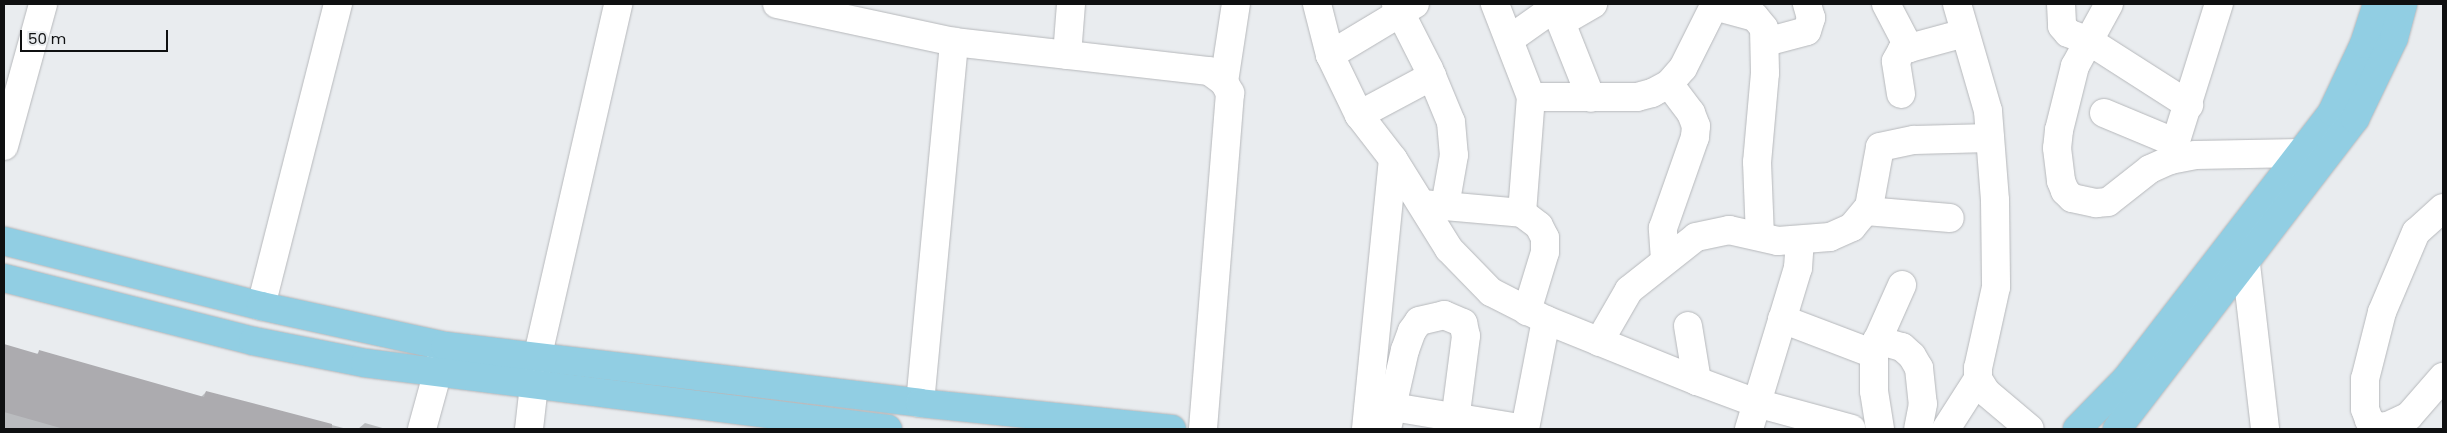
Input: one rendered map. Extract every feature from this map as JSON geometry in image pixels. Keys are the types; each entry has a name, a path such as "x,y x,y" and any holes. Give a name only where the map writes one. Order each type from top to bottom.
{"main road":[{"path":"2077,429 2126,379 2332,112 2364,44 2377,4"},
{"path":"2117,429 2246,264 2355,119 2394,38 2403,4"},
{"path":"4,241 261,306 445,346 537,359 920,403 1172,429"},
{"path":"4,278 253,341 365,363 535,386 888,429"}],"street":[{"path":"4,146 43,4"},
{"path":"261,306 338,4"},
{"path":"529,429 537,359 618,4"},
{"path":"777,4 954,42 1210,71 1224,82 1230,93 1203,429"},
{"path":"862,4 877,27"},
{"path":"1067,55 1071,4"},
{"path":"1224,82 1236,4"},
{"path":"1317,4 1330,55 1359,115 1393,159 1433,205 1449,250 1491,292 1536,316 1697,381 1756,403 1852,429"},
{"path":"1495,4 1531,96 1522,213"},
{"path":"1562,22 1593,4"},
{"path":"1766,42 1807,31 1811,18 1807,4"},
{"path":"1886,4 1908,48"},
{"path":"1957,4 1988,110 1995,200 1996,287 1978,368 1978,379 1986,392 2030,429"},
{"path":"2061,4 2062,26 2068,32 2089,41 2188,105"},
{"path":"2109,4 2075,66 2059,130 2057,148 2065,192 2072,198 2096,203 2108,202 2173,152 2219,4"},
{"path":"1531,96 1637,97 1669,84 1684,68 1714,5 1755,17 1764,28 1766,42 1757,162 1760,236"},
{"path":"1330,55 1404,7 1432,76 1454,138 1433,205"},
{"path":"1510,39 1544,15 1558,16 1591,98"},
{"path":"1901,94 1896,61 1902,50 1965,33"},
{"path":"920,403 954,42"},
{"path":"1359,115 1432,76"},
{"path":"1665,260 1663,228 1696,137 1696,126 1691,113 1669,84"},
{"path":"2104,113 2173,152 2195,155 2301,153"},
{"path":"1599,342 1629,290 1696,237 1710,232 1729,230 1800,241 1830,237 1852,227 1866,210 1873,190 1880,147 1914,140 1990,138"},
{"path":"1383,413 1393,159"},
{"path":"1383,413 1455,423 1524,429 1545,252 1545,238 1539,226 1522,213 1433,205"},
{"path":"2443,208 2416,232 2391,286 2374,338 2365,379 2366,408 2369,420 2377,427 2388,428 2409,416 2443,377"},
{"path":"1866,210 1950,218"},
{"path":"1749,429 1798,268 1800,241"},
{"path":"2246,264 2265,429"},
{"path":"1880,429 1874,391 1875,347 1902,285"},
{"path":"1366,429 1383,413 1412,331 1419,322 1430,316 1444,316 1463,323 1466,336 1455,423"},
{"path":"1782,319 1875,347 1902,347 1912,356 1920,368 1922,404 1918,429"},
{"path":"1688,326 1697,381"},
{"path":"422,429 445,346"},
{"path":"1946,429 1978,379"}],"building":[{"path":"4,344 38,354 39,350 204,397 206,391 332,424 332,429 64,429 4,412"}]}
